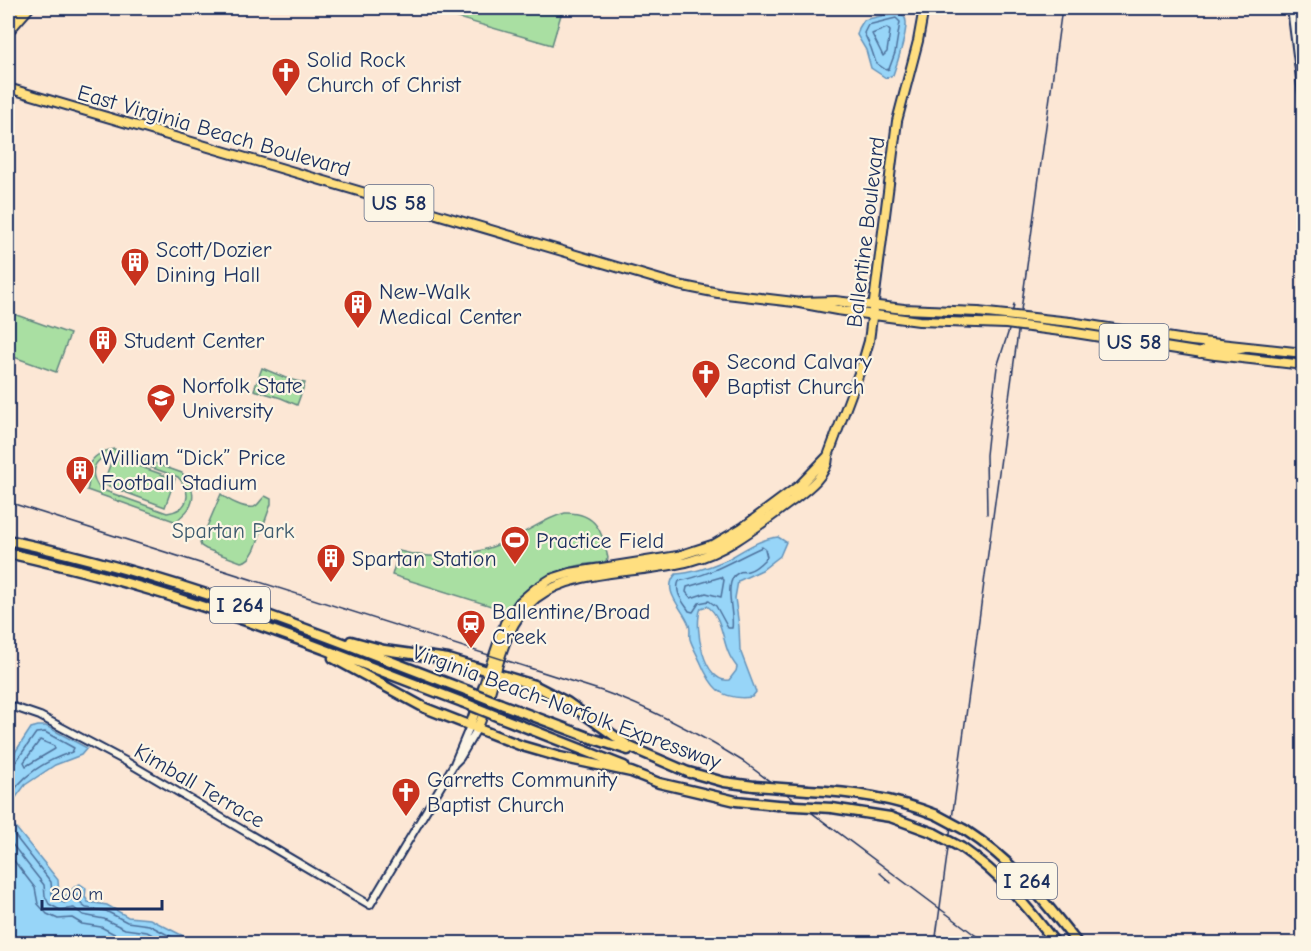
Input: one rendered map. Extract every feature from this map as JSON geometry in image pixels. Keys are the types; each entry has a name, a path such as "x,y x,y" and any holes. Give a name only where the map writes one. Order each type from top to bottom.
{"highway":[{"name":"Virginia Beach-Norfolk Expressway","path":"8,540 166,581 235,603 690,773 724,782 754,786 870,795 905,803 937,815 965,830 998,853 1020,873 1078,944"},
{"name":"Virginia Beach-Norfolk Expressway","path":"8,553 95,574 166,595 309,644 685,789 736,801 832,808 890,817 934,833 981,861 1014,891 1056,944"},
{"path":"315,633 384,650 448,659 542,689 567,702 630,747 690,773"},
{"path":"309,644 417,704 473,728 537,751 631,772 659,783 685,789"}],"main road":[{"path":"8,22 21,8"},
{"path":"8,32 29,8"},
{"path":"366,8 411,8"},
{"name":"Ballentine Boulevard","path":"473,728 507,619 527,595 545,583 570,573 678,556 715,544 736,532 800,484 828,456 869,342 897,121 917,47 924,8"},
{"name":"East Virginia Beach Boulevard","path":"8,88 678,285 718,293 919,321 1006,324 1304,365"},
{"name":"East Virginia Beach Boulevard","path":"794,302 835,301 978,312 1303,353"},
{"path":"1190,340 1200,352 1209,348 1233,352 1249,347"}],"street":[{"path":"1292,8 1300,56 1304,110"},
{"name":"Kimball Terrace","path":"8,705 40,716 127,762 370,905"},
{"name":"Ballentine Boulevard","path":"370,905 454,764 460,758 473,728"}],"green space":[{"path":"441,8 563,8 552,45 441,13"},
{"path":"8,312 70,334 56,372 8,355"},
{"path":"262,368 288,379 305,383 297,405 254,390"},
{"path":"114,449 182,473 190,485 193,499 177,522 87,490 89,464 95,457","holes":["116,455 178,477 186,489 186,500 180,508 167,513 100,489 96,483 94,471 102,458"]},
{"path":"113,457 175,479 165,507 103,484"},
{"name":"Spartan Park","path":"221,494 246,507 256,506 265,496 271,499 255,549 246,561 241,562 201,546 200,543"},
{"path":"565,513 584,516 596,525 608,558 604,563 575,566 550,576 528,591 507,611 392,575 399,551 428,556 470,553 498,545"}],"water":[{"path":"898,12 906,22 905,33 893,75 886,78 871,68 866,50 857,35 864,20"},
{"path":"778,537 786,542 780,556 762,570 738,581 735,598 740,650 756,692 752,697 732,697 718,690 708,678 691,642 689,625 672,593 672,580 676,574 714,565 771,538","holes":["707,606 719,622 730,656 737,667 729,680 720,679 713,673 703,653 698,628 699,617 701,608"]},
{"path":"46,726 87,748 81,755 55,765 25,785 14,800 11,809 12,823 58,880 59,895 65,896 80,884 86,888 85,897 88,902 107,905 128,917 150,919 197,943 8,943 8,763 31,728"}],"tram line":[{"path":"8,502 602,691 657,714 744,762 987,944"},
{"path":"880,873 891,883"}],"railway":[{"path":"935,944 1062,8"},
{"path":"987,514 988,436 997,367 1009,330 1014,304"}],"place":[{"name":"Solid Rock Church of Christ","path":"286,98"},
{"name":"Scott/Dozier Dining Hall","path":"135,288"},
{"name":"New-Walk Medical Center","path":"358,330"},
{"name":"Student Center","path":"103,366"},
{"name":"Second Calvary Baptist Church","path":"706,400"},
{"name":"Norfolk State University","path":"161,424"},
{"name":"William “Dick” Price Football Stadium","path":"80,496"},
{"name":"Practice Field","path":"515,566"},
{"name":"Spartan Station","path":"331,584"},
{"name":"Ballentine/Broad Creek","path":"471,650"},
{"name":"Garretts Community Baptist Church","path":"406,818"}]}
